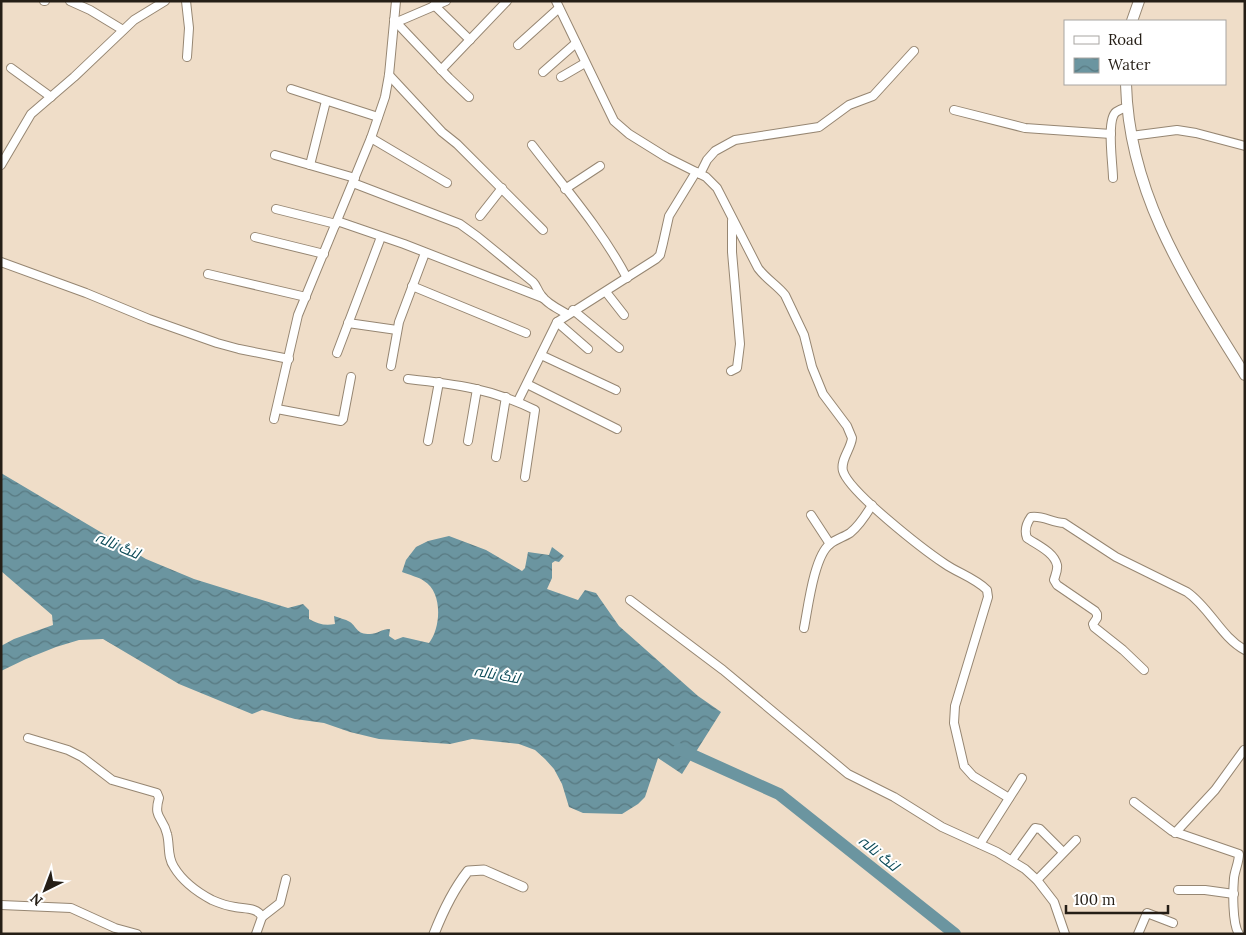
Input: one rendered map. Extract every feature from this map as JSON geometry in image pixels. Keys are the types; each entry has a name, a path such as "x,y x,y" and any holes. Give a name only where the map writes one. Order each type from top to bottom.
{"main road":[{"path":"1132,20 1139,1"},
{"path":"1126,85 1131,136 1146,193 1174,257 1245,376"}],"street":[{"path":"70,1 90,10 123,30"},
{"path":"1,165 4,153 31,114 134,20 165,1"},
{"path":"186,1 189,28 187,57"},
{"path":"274,419 298,315 354,181 384,98 396,21 396,1"},
{"path":"396,21 446,1"},
{"path":"441,70 507,1"},
{"path":"434,5 470,40"},
{"path":"518,45 557,5 614,121 629,134 666,157 706,177 718,188 758,268 785,295 804,335 812,367 824,394 852,438 843,466 847,479 872,505 945,564 968,576 987,590 988,597 955,706 954,722 964,766 973,776 1010,798"},
{"path":"396,21 469,97"},
{"path":"543,72 576,42"},
{"path":"518,402 557,322 570,312 655,261 660,255 668,216 707,160 715,152 735,140 819,126 827,122 849,105 873,96 914,51"},
{"path":"561,77 585,63"},
{"path":"11,68 51,97"},
{"path":"389,75 442,132 502,188 543,230"},
{"path":"291,89 378,117"},
{"path":"310,165 326,101"},
{"path":"1114,178 1111,134 1112,117 1116,112 1127,107"},
{"path":"954,110 1025,128 1111,134"},
{"path":"1131,136 1176,130 1196,133 1245,146"},
{"path":"371,138 447,183"},
{"path":"532,145 618,261 627,278"},
{"path":"275,155 354,181 460,224 474,233 538,287 539,293 543,298"},
{"path":"566,189 600,166"},
{"path":"480,216 502,188"},
{"path":"276,209 336,223 381,237 543,298 570,312 619,348"},
{"path":"731,371 737,368 740,344 732,252 732,219"},
{"path":"255,237 324,254"},
{"path":"337,353 381,237"},
{"path":"390,366 397,330 425,253"},
{"path":"1,262 217,343 288,358"},
{"path":"208,274 306,297"},
{"path":"412,286 526,333"},
{"path":"606,292 624,315"},
{"path":"557,322 588,349"},
{"path":"348,323 397,330"},
{"path":"541,355 616,390"},
{"path":"277,409 341,421 352,377"},
{"path":"408,378 477,389 506,397 536,410 525,477"},
{"path":"428,441 439,382"},
{"path":"527,384 617,428"},
{"path":"468,441 477,389"},
{"path":"496,457 506,397"},
{"path":"804,628 817,565 825,549 830,544 852,532 872,505"},
{"path":"811,515 830,544"},
{"path":"1144,670 1094,627 1093,624 1097,618 1095,611 1057,585 1054,580 1058,566 1057,563 1051,555 1027,538 1027,525 1031,517 1038,516 1064,523 1116,557 1187,592 1194,597 1238,647 1245,650"},
{"path":"630,600 723,670 848,774 894,796 942,827 1012,860 1037,880 1054,902 1065,934"},
{"path":"28,738 68,750 82,757 112,780 157,793 159,798 156,808 167,832 168,851 173,866 185,881 198,892 214,900 228,906 256,910 262,917"},
{"path":"1175,833 1215,790 1244,750"},
{"path":"980,844 1022,778"},
{"path":"1134,802 1175,833 1239,854 1234,878 1236,927 1239,934"},
{"path":"1012,860 1035,828 1040,829 1063,852"},
{"path":"1037,880 1076,840"},
{"path":"434,934 458,884 468,871 484,870 523,887"},
{"path":"256,934 262,917 280,903 286,879"},
{"path":"1178,890 1205,890 1234,894"},
{"path":"1,905 71,908 115,928 137,934"},
{"path":"1138,934 1147,913 1173,924"}],"water":[{"path":"1,473 146,559 194,579 288,608 303,604 309,610 309,619 319,623 335,624 334,616 350,622 365,634 373,634 390,629 389,636 395,640 403,637 429,643 436,629 438,620 437,601 430,586 417,577 402,572 406,560 416,547 428,541 449,536 486,550 522,571 525,568 528,552 549,555 552,547 564,556 559,562 555,561 552,563 552,578 547,589 578,600 585,590 596,593 619,626 698,696 721,712 682,774 658,758 645,797 638,804 622,814 583,813 569,807 562,784 554,769 545,759 535,750 519,744 472,739 450,744 379,739 324,723 295,719 262,710 252,714 179,684 103,639 79,640 56,647 1,671 1,646 14,639 53,625 52,615 1,571"}],"waterway":[{"name":"لنگ نالہ","path":"679,749 779,794 955,934"}]}
